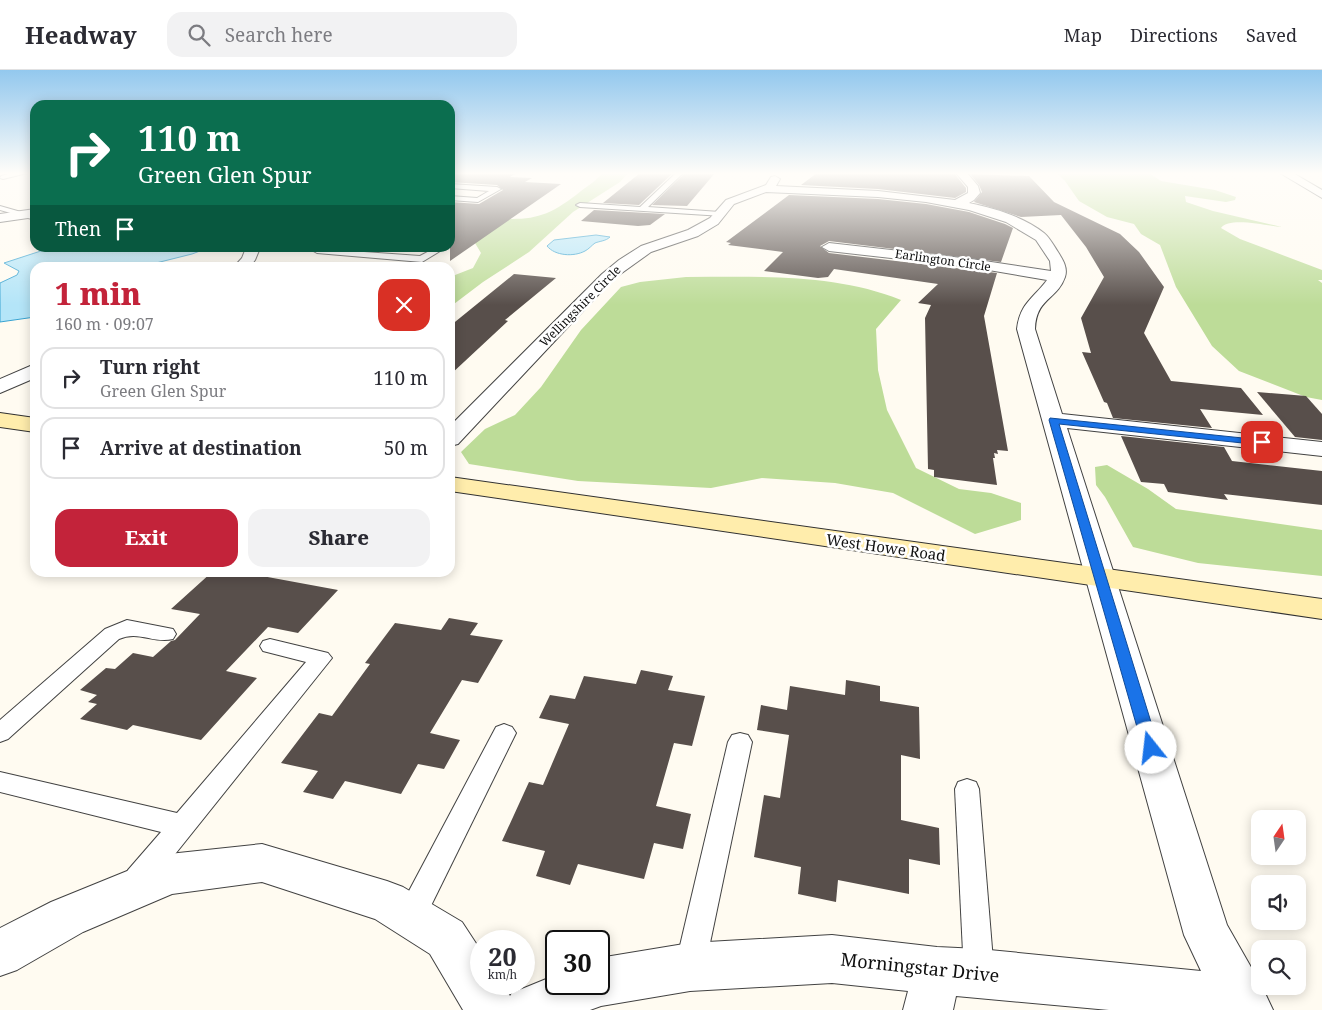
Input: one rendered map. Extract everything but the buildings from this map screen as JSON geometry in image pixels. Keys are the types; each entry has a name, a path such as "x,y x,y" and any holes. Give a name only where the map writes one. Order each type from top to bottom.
{"main road":[{"path":"0,420 30,424"},
{"name":"West Howe Road","path":"455,485 1322,609"}],"street":[{"name":"Wellingshire Circle","path":"455,434 607,276 646,249 693,233 714,221 718,217"},
{"path":"1002,217 1037,233 1048,242 1056,260 1059,272 1049,288 1030,306 1025,321 1026,329 1207,935 1245,1004"},
{"name":"Earlington Circle","path":"829,247 964,262 1056,277"},
{"path":"0,387 30,372"},
{"path":"1053,420 1322,449"},
{"path":"0,953 67,917 169,874 262,863 387,902 446,938 491,1010"},
{"name":"Morningstar Drive","path":"610,980 690,967 832,959 948,985 1245,1004"},
{"path":"529,1010 567,995"}],"lane":[{"path":"341,252 422,259 434,252"},
{"path":"0,733 112,634 127,627 166,634"},
{"path":"128,891 321,658 270,646"},
{"path":"411,916 504,733"},
{"path":"690,967 740,742"},
{"path":"0,782 182,826"},
{"path":"948,985 967,789"}],"green space":[{"path":"568,217 529,252 483,282 455,303 455,275 473,268 481,253 475,243 490,218"},
{"path":"1107,217 1238,217 1282,227 1240,222 1225,224 1221,228 1240,239 1322,270 1322,280 1318,280 1322,283 1322,400 1306,397 1239,371 1212,346 1176,287 1160,245 1141,234 1134,224"},
{"path":"686,277 795,278 849,285 901,300 876,329 878,370 887,410 916,468 959,489 991,493 1021,503 1021,520 975,534 893,493 835,483 762,478 711,488 578,481 469,464 461,452 485,429 515,415 541,387 581,330 621,287 640,282"},
{"path":"1107,465 1148,489 1176,509 1322,530 1322,576 1198,563 1133,547 1105,497 1096,485 1095,467"}],"water":[{"path":"596,235 610,237 595,243 581,253 560,254 547,246 554,240"},
{"path":"38,252 197,252 160,262 30,262 30,318 0,322 0,283 17,275 19,271 4,263"}],"route":[{"path":"1151,748 1053,420 1262,442"}]}
